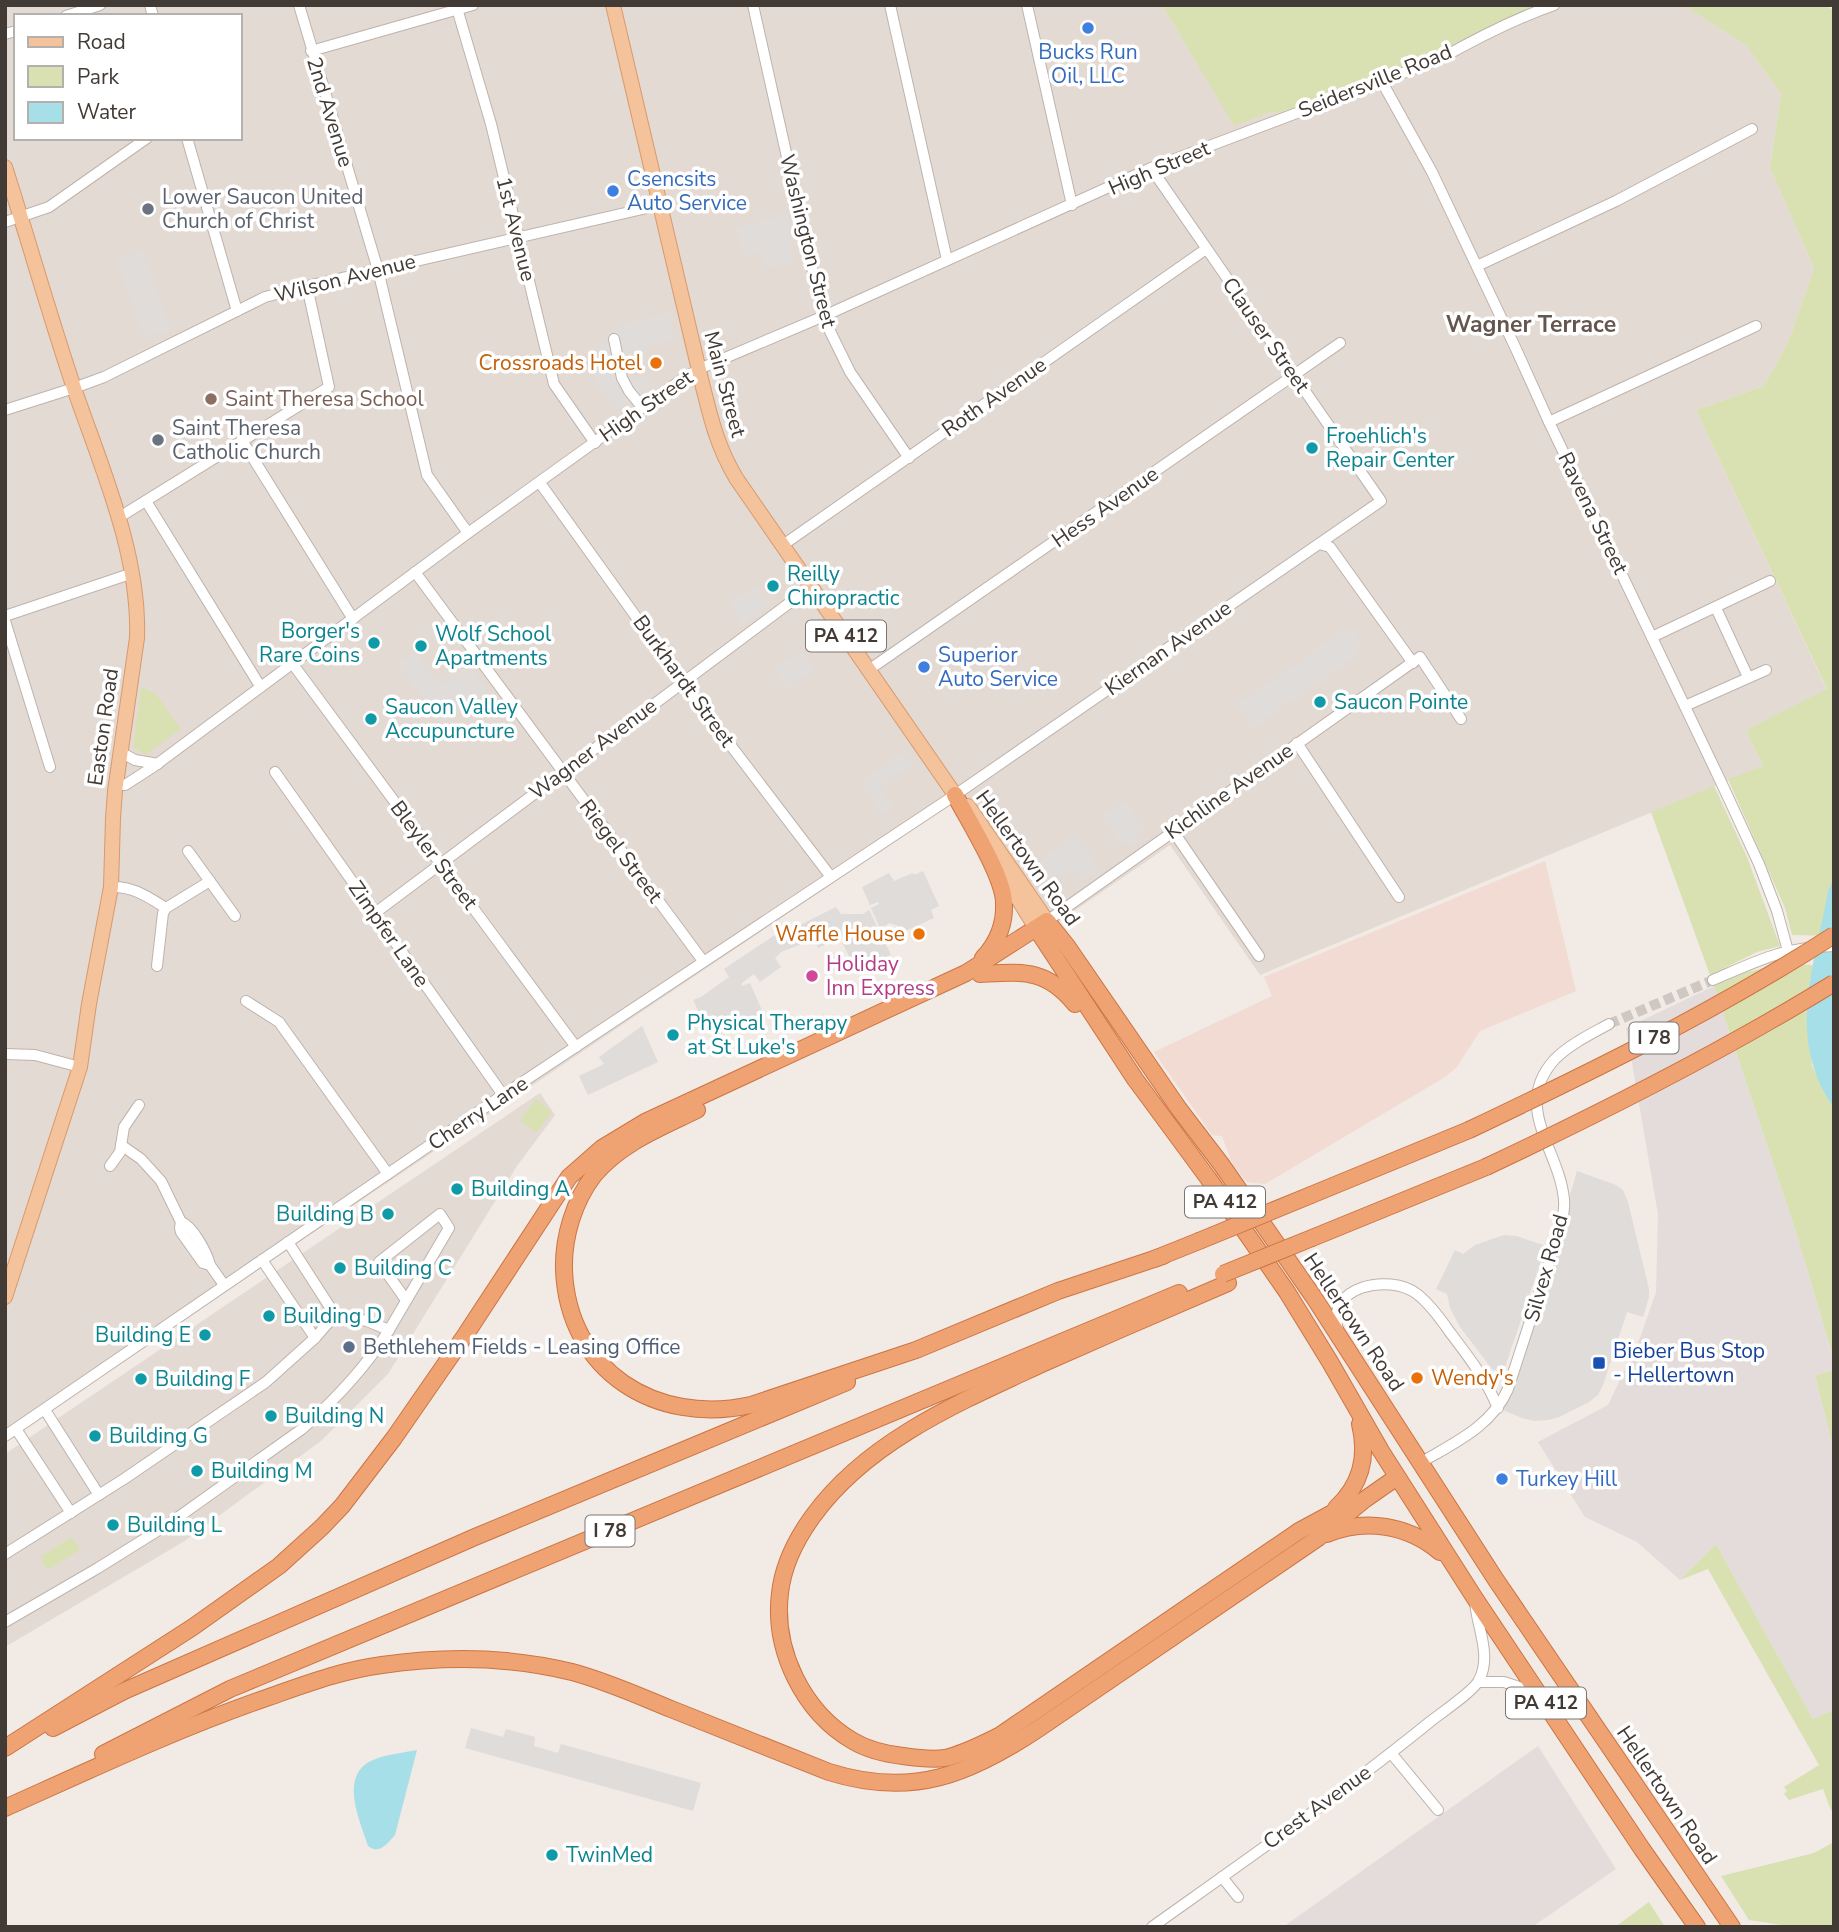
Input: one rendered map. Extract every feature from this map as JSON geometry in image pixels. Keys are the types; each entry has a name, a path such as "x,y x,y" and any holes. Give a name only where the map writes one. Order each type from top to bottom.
{"highway":[{"path":"955,795 1000,884 1004,904 997,938 973,974"},
{"path":"1043,928 934,1000 669,1123 628,1144 609,1159 585,1188 565,1240 564,1279 575,1324 601,1364 623,1383 674,1407 698,1410 737,1408 916,1350 1058,1291 1163,1256"},
{"name":"Hellertown Road","path":"1043,928 1102,1029 1287,1292 1474,1597 1697,1927"},
{"name":"Hellertown Road","path":"1043,928 1067,946 1349,1351 1496,1580 1732,1927"},
{"name":"I 78","path":"5,1755 124,1691 475,1537 852,1380 1469,1130 1678,1026 1793,962 1834,935"},
{"path":"5,1748 193,1627 279,1566 321,1527 377,1463 564,1185 590,1158 613,1141 645,1122 973,974 1009,973 1043,977 1063,989 1088,1018 1102,1029"},
{"name":"I 78","path":"5,1808 125,1741 230,1689 1226,1279 1312,1238 1486,1167 1592,1118 1686,1069 1834,983"},
{"path":"1226,1279 947,1410 899,1438 848,1478 812,1516 784,1573 780,1594 780,1634 793,1673 811,1703 824,1718 853,1742 869,1749 909,1757 945,1758 962,1753 999,1736 1299,1531 1398,1477"},
{"path":"1328,1515 1352,1490 1362,1463 1363,1435 1352,1402"},
{"path":"5,1808 140,1747 243,1706 324,1678 367,1668 435,1660 487,1660 573,1673 848,1778 888,1783 929,1780 970,1768 1014,1745 1306,1546 1364,1500 1420,1463"},
{"path":"1306,1546 1343,1529 1366,1525 1382,1526 1408,1532 1438,1551 1455,1567"}],"main road":[{"name":"Main Street","path":"613,5 721,451 736,478 955,795"},
{"name":"Easton Road","path":"5,167 118,519 132,573 138,614 116,784 111,887 80,1067 5,1297"},
{"name":"Hellertown Road","path":"955,795 1043,928"}],"street":[{"path":"72,14 100,5"},
{"name":"2nd Avenue","path":"299,5 378,270 427,475 468,533"},
{"path":"311,51 473,5"},
{"name":"Washington Street","path":"753,5 824,316 850,372 909,458"},
{"path":"890,5 947,260"},
{"path":"1027,5 1073,205"},
{"name":"Seidersville Road","path":"1232,137 1440,59 1492,31 1554,5"},
{"name":"1st Avenue","path":"457,8 491,124 554,384 594,443"},
{"name":"Ravena Street","path":"1382,82 1432,172 1759,864 1777,911 1788,951"},
{"path":"1477,266 1616,201 1752,129"},
{"name":"High Street","path":"116,784 125,785 155,765 468,533 699,369 824,316 1151,168 1232,137"},
{"path":"5,222 49,207 144,140"},
{"path":"188,140 237,311"},
{"name":"Clauser Street","path":"1151,168 1381,501"},
{"name":"Wilson Avenue","path":"5,410 74,388 140,360 265,297 660,205"},
{"name":"Roth Avenue","path":"783,545 1206,249"},
{"path":"118,519 329,387 307,286"},
{"path":"1549,422 1756,326"},
{"path":"614,339 622,378 642,407"},
{"name":"Hess Avenue","path":"870,669 1340,343"},
{"path":"243,442 353,619"},
{"name":"Burkhardt Street","path":"540,483 683,682 831,877"},
{"path":"146,501 260,687"},
{"name":"Kiernan Avenue","path":"955,795 1381,501"},
{"path":"1319,544 1331,547 1413,663 1420,657 1461,719"},
{"name":"Riegel Street","path":"415,572 703,961"},
{"path":"50,767 5,618 132,573"},
{"path":"1652,637 1770,581"},
{"name":"Wagner Avenue","path":"374,913 812,586"},
{"path":"1716,608 1748,677"},
{"name":"Bleyler Street","path":"292,663 576,1047"},
{"name":"Kichline Avenue","path":"1043,928 1173,831 1413,663"},
{"path":"1685,706 1766,670"},
{"path":"1297,743 1399,897"},
{"path":"120,752 135,760 155,765"},
{"name":"Zimpfer Lane","path":"275,772 503,1095"},
{"name":"Cherry Lane","path":"5,1436 503,1095 955,795"},
{"path":"1173,831 1259,956"},
{"path":"188,850 235,916"},
{"path":"157,966 166,908 210,881"},
{"path":"111,887 138,891 166,908"},
{"path":"1713,980 1754,961 1788,951 1834,946"},
{"path":"246,1001 279,1021 388,1174"},
{"name":"Silvex Road","path":"1420,1463 1478,1427 1498,1408 1508,1389 1564,1210 1561,1185 1539,1123 1537,1093 1554,1061 1567,1049 1609,1024"},
{"path":"5,1054 35,1055 80,1067"},
{"path":"110,1166 118,1157 124,1128 139,1105"},
{"path":"121,1145 154,1171 166,1189 174,1212 181,1222 187,1224 210,1265 225,1285"},
{"path":"5,1622 170,1523 302,1429 320,1413 364,1365 389,1330 449,1228 440,1214 379,1262 406,1300"},
{"path":"288,1241 335,1315 367,1321 389,1330"},
{"path":"262,1260 315,1338"},
{"path":"1349,1351 1339,1334 1335,1320 1337,1308 1342,1301 1369,1286 1388,1284 1408,1289 1427,1302 1486,1381 1498,1408"},
{"path":"5,1554 99,1495 266,1382 315,1338 335,1315"},
{"path":"45,1410 99,1495"},
{"path":"16,1429 71,1513"},
{"path":"1474,1597 1484,1649 1484,1664 1479,1682 1504,1682 1541,1695"},
{"name":"Crest Avenue","path":"1152,1927 1391,1753 1479,1682"},
{"path":"1391,1753 1437,1810"},
{"path":"1222,1877 1238,1897"}],"shaded area":[{"path":"5,5 1162,5 1234,125 1373,81 1539,5 1683,5 1746,45 1781,94 1770,168 1814,268 1789,340 1764,386 1696,410 1827,690 1746,730 1763,766 1260,975 1170,845 1051,927 952,803 5,1440"},
{"path":"789,215 795,242 789,244 793,261 765,268 761,252 744,256 737,228"},
{"path":"142,251 170,329 144,338 117,260"},
{"path":"669,314 675,339 647,346 649,353 627,358 632,379 648,376 651,386 617,410 591,374 607,363 597,348 610,338 618,326"},
{"path":"756,585 764,600 767,598 771,604 743,624 729,605"},
{"path":"1352,629 1361,643 1354,648 1359,654 1321,680 1316,674 1313,675 1318,683 1285,705 1281,698 1278,700 1283,707 1254,727 1238,703 1269,682 1274,690 1277,688 1272,680 1299,662 1304,668 1307,666 1302,659 1344,631 1346,633"},
{"path":"800,650 815,669 789,688 775,668"},
{"path":"415,652 440,686 469,665 487,689 444,722 440,716 435,715 398,665"},
{"path":"904,752 913,765 880,787 894,808 883,815 860,782"},
{"path":"1124,800 1145,828 1137,837 1140,841 1132,847 1128,841 1122,844 1102,816"},
{"path":"1077,836 1100,870 1081,882 1072,869 1041,890 1027,869"},
{"path":"1545,861 1576,991 1480,1031 1456,1068 1445,1077 1265,1184 1247,1182 1233,1166 1222,1136 1212,1135 1154,1052 1272,996 1264,977"},
{"path":"923,871 939,906 931,910 934,918 901,933 898,926 890,923 880,928 871,908 879,904 870,905 862,887 889,873 894,881"},
{"path":"836,907 841,914 863,914 869,910 891,955 869,965 866,962 860,965 858,961 853,964 842,942 851,937 846,928 841,927 843,936 818,948 814,939 781,952 775,958 781,967 760,982 754,974 742,983 742,986 750,983 764,1015 724,1033 720,1025 708,1031 693,1000 729,977 724,969 781,931 794,926 796,933 801,933 798,926"},
{"path":"1714,986 1796,1232 1834,1360 1834,1370 1815,1375 1834,1451 1834,1710 1813,1719 1716,1544 1680,1580 1637,1542 1585,1517 1538,1442 1608,1405 1640,1338 1656,1292 1658,1214 1626,1028"},
{"path":"642,1026 658,1062 588,1095 579,1076 604,1064 599,1057"},
{"path":"540,1093 555,1115 517,1166 388,1374 321,1441 183,1542 5,1647 5,1454"},
{"path":"1577,1171 1623,1190 1649,1297 1643,1317 1627,1312 1598,1395 1559,1417 1534,1421 1498,1408 1559,1232"},
{"path":"1504,1235 1546,1246 1503,1373 1492,1369 1460,1327 1450,1308 1447,1294 1436,1289 1455,1250 1463,1254 1475,1245"},
{"path":"471,1728 503,1737 506,1729 535,1737 534,1746 558,1753 561,1744 701,1783 693,1811 465,1748"},
{"path":"1538,1746 1616,1869 1532,1927 1283,1927"}],"green space":[{"path":"1162,5 1539,5 1373,81 1275,114 1273,111 1234,126"},
{"path":"1683,5 1824,5 1834,10 1834,877 1828,891 1834,936 1792,935 1785,908 1728,779 1763,766 1746,730 1827,689 1696,410 1764,386 1789,340 1814,268 1770,168 1781,94 1746,45"},
{"path":"141,687 156,694 181,729 145,755 133,747"},
{"path":"1714,786 1747,857 1780,946 1757,952 1710,975 1651,812"},
{"path":"1781,964 1813,965 1806,1005 1812,1066 1834,1107 1834,1360 1796,1232 1714,986 1747,972"},
{"path":"536,1099 552,1112 536,1133 520,1120"},
{"path":"1834,1370 1834,1451 1815,1375"},
{"path":"72,1537 80,1550 47,1570 40,1557"},
{"path":"1716,1544 1813,1719 1834,1710 1834,1812 1823,1789 1789,1800 1784,1794 1787,1791 1784,1787 1819,1765 1708,1569 1680,1580"},
{"path":"1834,1842 1834,1927 1794,1927 1749,1920 1721,1876 1814,1853"},
{"path":"1649,1902 1665,1927 1615,1927"}],"water":[{"path":"1834,877 1834,1107 1820,1084 1812,1060 1807,1036 1807,1012 1813,964 1828,891"},
{"path":"417,1750 395,1835 383,1847 372,1848 368,1846 354,1799 356,1776 362,1767 373,1760"}],"tunnel":[{"path":"1609,1024 1713,980"}],"place":[{"name":"Bucks Run Oil, LLC","path":"1088,28"},
{"name":"Csencsits Auto Service","path":"613,191"},
{"name":"Lower Saucon United Church of Christ","path":"148,209"},
{"name":"Crossroads Hotel","path":"656,363"},
{"name":"Saint Theresa School","path":"211,399"},
{"name":"Saint Theresa Catholic Church","path":"158,440"},
{"name":"Froehlich's Repair Center","path":"1312,448"},
{"name":"Reilly Chiropractic","path":"773,586"},
{"name":"Borger's Rare Coins","path":"374,643"},
{"name":"Wolf School Apartments","path":"421,646"},
{"name":"Superior Auto Service","path":"924,667"},
{"name":"Saucon Pointe","path":"1320,702"},
{"name":"Saucon Valley Accupuncture","path":"371,719"},
{"name":"Waffle House","path":"919,934"},
{"name":"Holiday Inn Express","path":"812,976"},
{"name":"Physical Therapy at St Luke's","path":"673,1035"},
{"name":"Building A","path":"457,1189"},
{"name":"Building B","path":"388,1214"},
{"name":"Building C","path":"340,1268"},
{"name":"Building D","path":"269,1316"},
{"name":"Building E","path":"205,1335"},
{"name":"Bethlehem Fields - Leasing Office","path":"349,1347"},
{"name":"Bieber Bus Stop - Hellertown","path":"1599,1363"},
{"name":"Wendy's","path":"1417,1378"},
{"name":"Building F","path":"141,1379"},
{"name":"Building N","path":"271,1416"},
{"name":"Building G","path":"95,1436"},
{"name":"Building M","path":"197,1471"},
{"name":"Turkey Hill","path":"1502,1479"},
{"name":"Building L","path":"113,1525"},
{"name":"TwinMed","path":"552,1855"}],"district":[{"name":"Wagner Terrace","path":"1531,324"}]}
